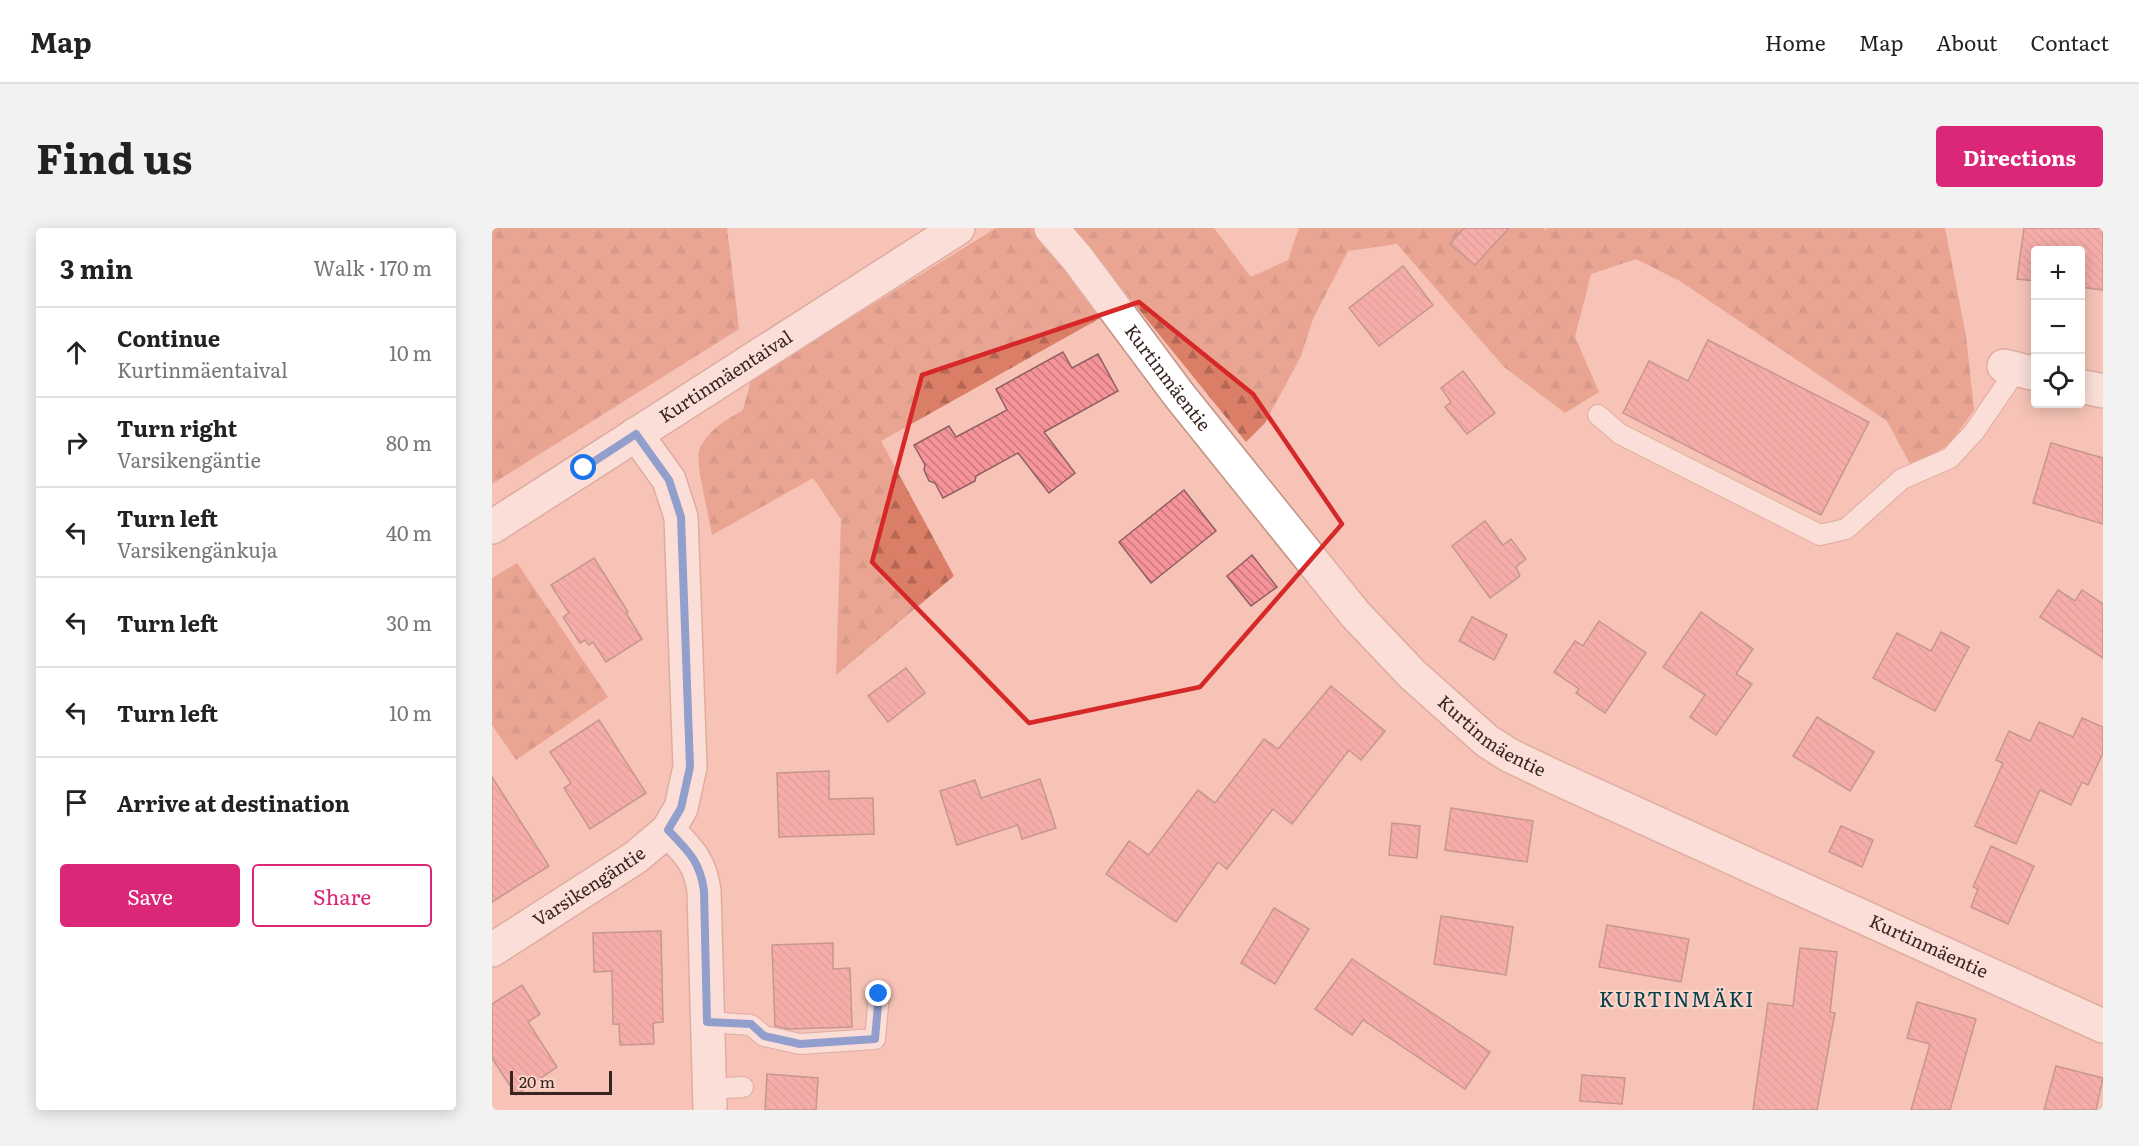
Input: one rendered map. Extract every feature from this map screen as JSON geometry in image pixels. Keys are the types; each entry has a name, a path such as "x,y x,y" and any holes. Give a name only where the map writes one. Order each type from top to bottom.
{"street":[{"name":"Kurtinmäentaival","path":"492,527 958,228"},
{"name":"Kurtinmäentie","path":"1051,228 1077,258 1179,395 1355,614 1413,675 1487,741 1509,755 1557,778 2103,1026"},
{"path":"2085,387 2103,391"},
{"name":"Varsikengäntie","path":"492,950 636,857 668,830 681,808 690,767 681,517 669,480 636,434"},
{"path":"668,830 690,854 701,871 704,891 709,1099"}],"lane":[{"path":"1598,416 1620,434 1820,535 1846,530 1902,479 1950,458 1974,432 2019,370"},
{"path":"707,1022 751,1024 764,1036 800,1044 875,1039 879,994"},
{"path":"709,1099 743,1087"}],"highlighted area":[{"path":"1139,302 1253,394 1342,524 1200,687 1029,723 872,562 922,375"}],"green space":[{"path":"492,228 727,228 739,329 492,484"},
{"path":"996,228 1033,228 1104,316 881,441 954,576 836,675 841,519 813,478 712,535 701,478 699,451 712,432 743,410 751,380"},
{"path":"1073,228 1214,228 1251,277 1288,260 1299,228 1543,228 1545,230 1548,228 1945,228 1966,336 1974,410 1949,445 1911,466 1887,421 1680,281 1636,259 1591,274 1575,337 1599,392 1565,413 1504,367 1397,244 1348,251 1313,319 1301,356 1265,423 1246,442"},
{"path":"517,563 608,697 516,760 492,725 492,578"}],"building":[{"path":"1464,228 1509,228 1475,265 1450,244"},
{"path":"2024,228 2103,228 2103,290 2085,288 2085,246 2031,246 2031,280 2017,279"},
{"path":"1403,266 1433,305 1379,346 1349,308"},
{"path":"1708,340 1869,422 1821,515 1623,413 1649,361 1688,381"},
{"path":"1063,352 1072,368 1098,354 1118,391 1044,432 1075,473 1049,493 1018,453 976,476 975,481 943,498 935,483 929,481 924,470 925,465 914,445 949,426 956,437 1007,410 996,389"},
{"path":"1463,371 1495,413 1467,434 1445,407 1451,402 1441,388"},
{"path":"2051,443 2103,458 2103,524 2033,503"},
{"path":"1184,490 1216,531 1151,583 1119,542"},
{"path":"1485,521 1503,545 1511,539 1526,559 1516,567 1520,576 1490,598 1452,546"},
{"path":"1252,555 1277,587 1251,606 1227,576"},
{"path":"594,558 642,639 606,662 593,642 589,645 585,640 580,643 563,617 569,613 551,585"},
{"path":"2058,590 2075,601 2082,590 2103,604 2103,658 2040,617"},
{"path":"1701,612 1753,649 1736,674 1752,684 1716,735 1690,717 1705,695 1663,667"},
{"path":"1472,617 1507,635 1494,660 1459,641"},
{"path":"1599,621 1646,653 1605,713 1576,693 1579,689 1554,672 1575,641 1583,646"},
{"path":"1941,632 1969,647 1935,711 1873,678 1897,633 1931,651"},
{"path":"906,668 925,693 888,722 868,696"},
{"path":"1331,686 1385,731 1361,760 1349,750 1292,824 1273,809 1227,869 1218,862 1176,922 1106,874 1129,841 1149,855 1198,790 1215,803 1264,739 1278,749"},
{"path":"1817,717 1874,752 1850,791 1793,756"},
{"path":"2082,718 2103,727 2103,753 2088,785 2082,782 2071,805 2040,790 2016,844 1975,826 2003,763 1996,760 2009,731 2030,741 2039,722 2073,737"},
{"path":"599,720 646,793 590,829 564,788 571,783 550,752"},
{"path":"829,771 829,799 873,798 874,834 779,837 777,773"},
{"path":"492,777 549,866 492,902"},
{"path":"1040,779 1056,828 1022,839 1018,825 957,845 940,791 975,780 981,798"},
{"path":"1451,808 1533,821 1527,862 1445,850"},
{"path":"1392,823 1420,826 1417,858 1389,855"},
{"path":"1841,826 1873,840 1862,867 1829,852"},
{"path":"1991,846 2034,866 2008,924 1971,907 1978,889 1973,887"},
{"path":"1274,908 1309,929 1275,984 1241,963"},
{"path":"1441,916 1513,927 1506,975 1434,964"},
{"path":"1607,925 1689,939 1681,982 1599,967"},
{"path":"661,931 663,1022 653,1023 654,1044 620,1045 619,1024 613,1024 612,971 594,972 593,933"},
{"path":"833,943 833,969 850,968 852,1027 789,1029 775,1026 772,945"},
{"path":"1800,948 1837,952 1830,1012 1835,1013 1817,1110 1753,1110 1768,1003 1793,1006"},
{"path":"1352,959 1490,1052 1465,1089 1363,1020 1352,1035 1315,1009"},
{"path":"522,985 540,1014 528,1022 557,1067 516,1095 492,1058 492,1004"},
{"path":"1917,1002 1976,1019 1950,1110 1911,1110 1930,1044 1907,1038"},
{"path":"2056,1066 2103,1078 2096,1110 2044,1110"},
{"path":"767,1074 818,1078 816,1110 765,1110"},
{"path":"1582,1075 1625,1078 1622,1104 1580,1101"}],"district":[{"name":"KURTINMÄKI","path":"1677,1000"}],"route":[{"path":"584,468 636,434 669,480 681,517 690,767 681,808 668,830 690,854 701,871 704,891 707,1022 751,1024 764,1036 800,1044 875,1039 879,994"}]}
